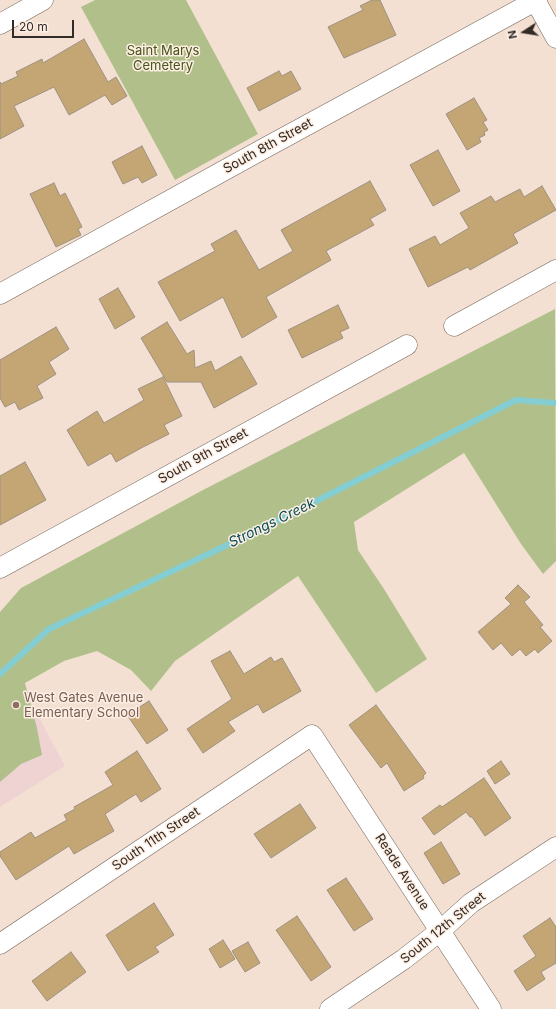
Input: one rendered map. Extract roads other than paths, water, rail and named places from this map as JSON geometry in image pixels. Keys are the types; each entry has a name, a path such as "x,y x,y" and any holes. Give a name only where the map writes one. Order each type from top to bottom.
{"street":[{"path":"0,24 43,0"},
{"path":"536,0 556,38"},
{"name":"South 8th Street","path":"0,294 536,0"},
{"path":"454,326 556,270"},
{"name":"South 9th Street","path":"0,568 407,345"},
{"name":"Reade Avenue","path":"312,735 491,1009"},
{"name":"South 11th Street","path":"0,944 312,735"},
{"name":"South 12th Street","path":"330,1009 404,959 440,931 471,903 556,847"}],"waterway":[{"name":"Strongs Creek","path":"0,674 49,629 253,533 516,400 556,403"}],"place":[{"name":"West Gates Avenue Elementary School","path":"16,705"}],"park label":[{"name":"Saint Marys Cemetery","path":"163,58"}]}
